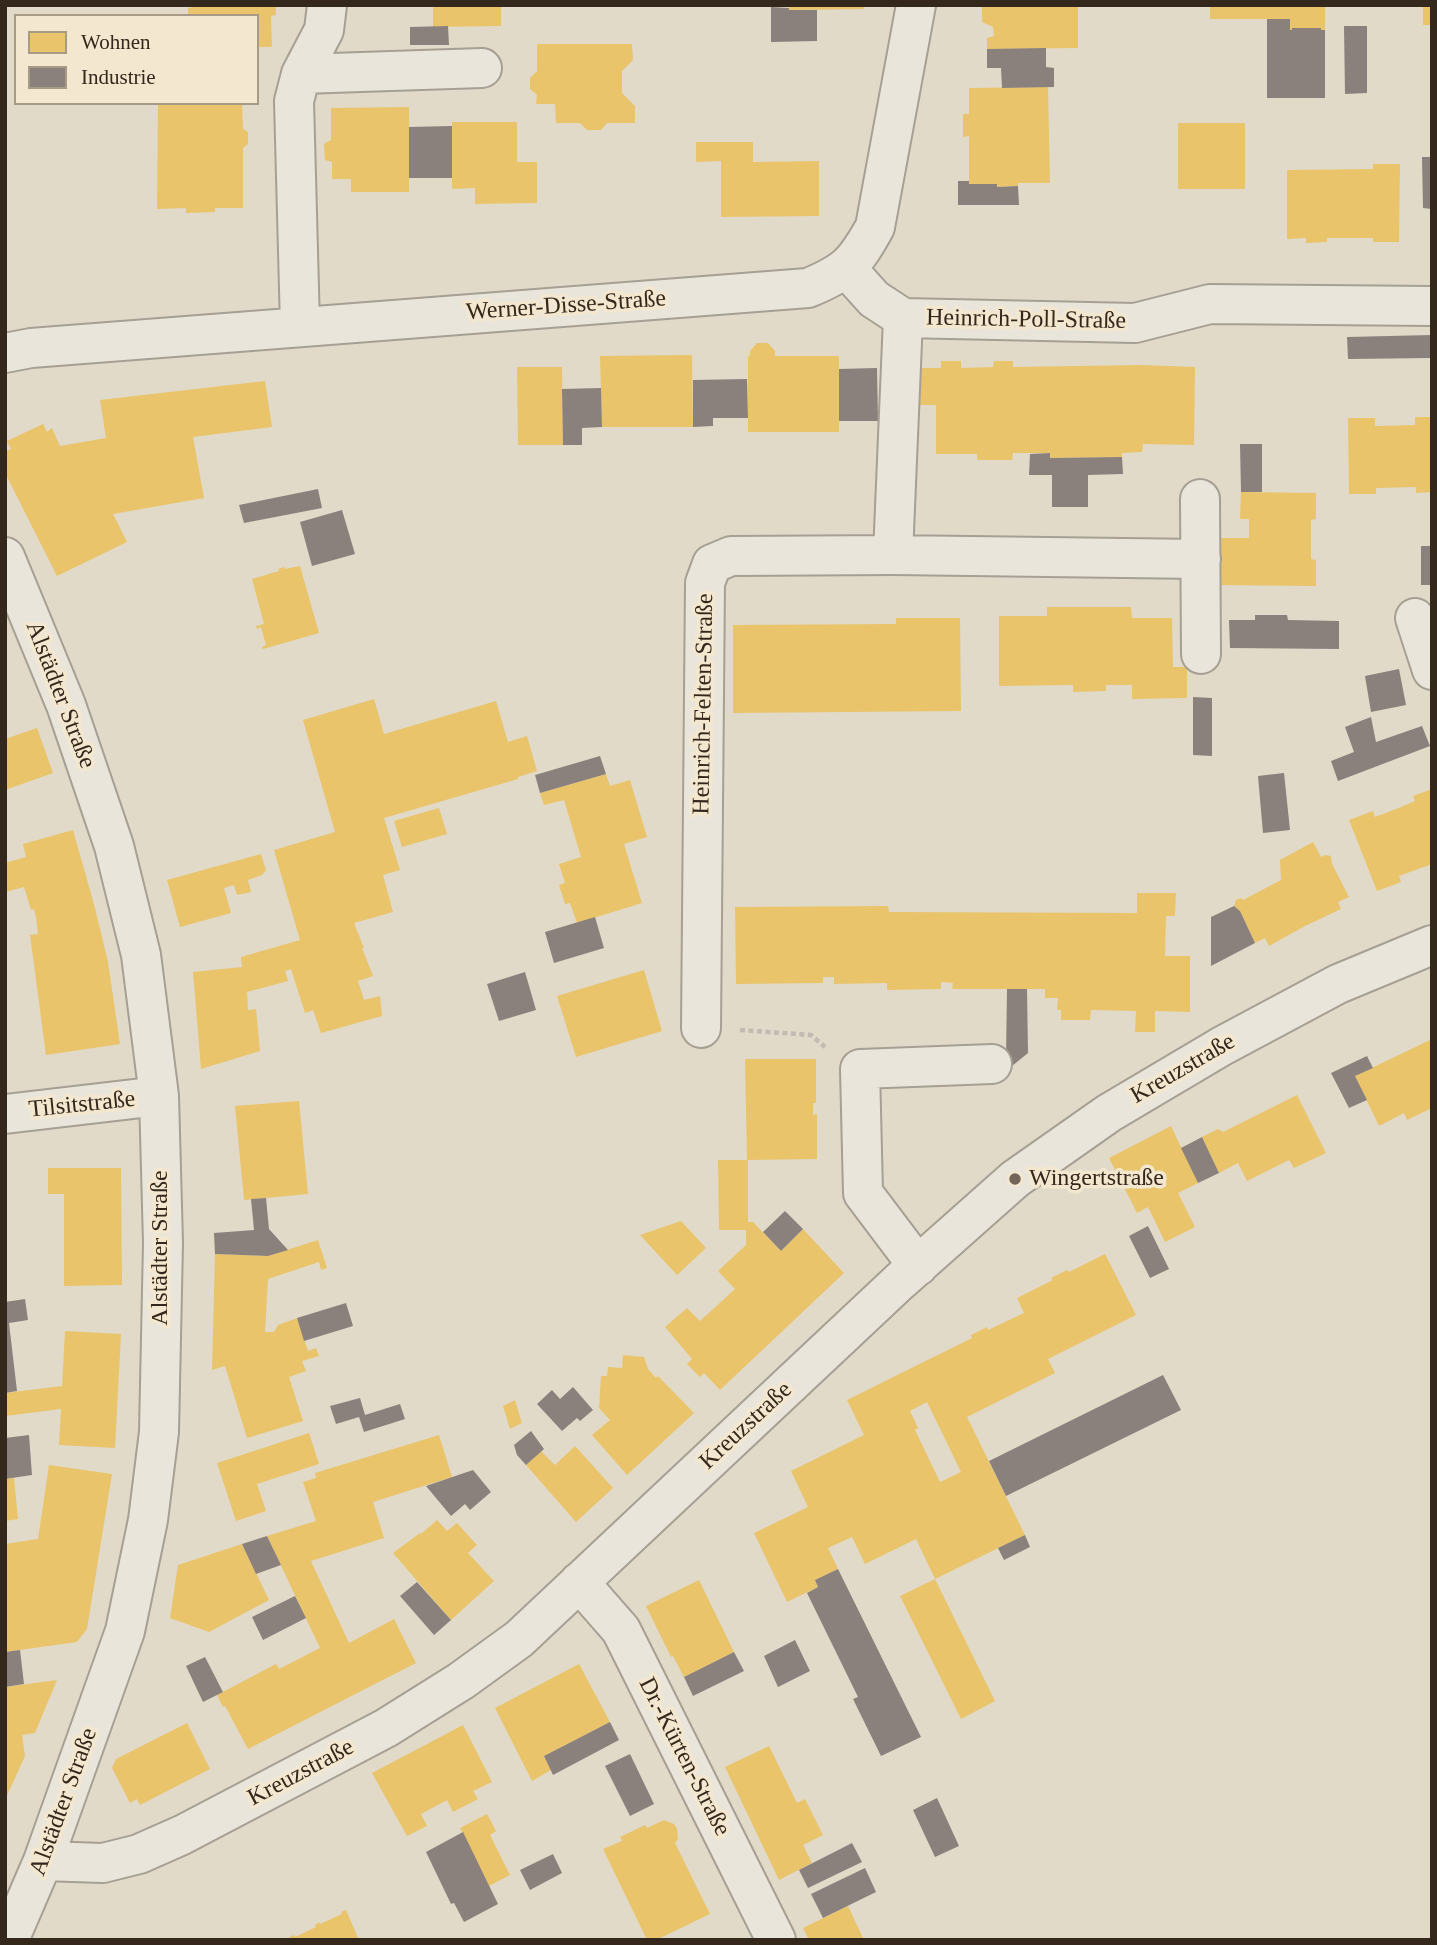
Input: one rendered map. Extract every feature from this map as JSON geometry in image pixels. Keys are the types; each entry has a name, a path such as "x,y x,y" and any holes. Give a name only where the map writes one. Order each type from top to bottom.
{"street":[{"path":"300,326 294,101 300,74 324,30 327,5"},
{"name":"Werner-Disse-Straße","path":"5,353 31,348 300,326 808,288 847,269 859,255 875,227 916,5"},
{"path":"300,74 482,68"},
{"name":"Heinrich-Poll-Straße","path":"847,269 874,299 903,318 1135,323 1210,304 1432,306"},
{"path":"893,555 903,318"},
{"path":"1199,499 1201,654"},
{"name":"Heinrich-Felten-Straße","path":"701,1028 705,583 712,564 731,556 1201,559"},
{"name":"Alstädter Straße","path":"6,562 66,705 114,846 141,955 159,1096 163,1243 159,1432 148,1520 125,1631 43,1861 9,1940"},
{"path":"1415,618 1432,670"},
{"name":"Kreuzstraße","path":"43,1861 103,1863 139,1854 182,1835 386,1728 461,1681 519,1639 918,1266 1015,1179 1110,1112 1222,1046 1338,984 1432,946"},
{"path":"918,1266 863,1193 860,1069 992,1064"},
{"name":"Tilsitstraße","path":"5,1114 159,1096"},
{"name":"Dr.-Kürten-Straße","path":"579,1582 621,1630 776,1940"}],"building: Wohnen":[{"path":"276,5 276,15 271,16 272,47 259,47 259,14 188,14 188,8"},
{"path":"436,5 501,5 501,26 433,27 433,8"},
{"path":"789,5 864,5 864,9 789,10"},
{"path":"1078,5 1078,48 987,49 987,38 994,36 993,27 982,22 982,7"},
{"path":"1210,5 1325,5 1325,30 1290,30 1290,19 1210,19"},
{"path":"1423,5 1432,5 1432,25 1423,25"},
{"path":"537,44 632,44 633,60 622,71 622,93 635,106 635,123 607,123 601,130 587,130 580,123 556,123 555,104 536,104 537,95 530,89 530,78 537,71"},
{"path":"1048,87 1050,183 1018,183 1018,186 997,187 997,184 969,184 969,136 963,137 963,114 969,114 969,88"},
{"path":"158,105 242,105 243,129 248,132 248,144 243,148 243,208 215,208 215,212 186,213 186,208 157,209"},
{"path":"409,107 409,192 351,192 351,179 332,179 332,162 325,160 324,144 331,140 331,108"},
{"path":"452,122 517,122 517,162 537,162 537,203 475,204 475,188 452,189"},
{"path":"1178,123 1245,123 1245,189 1178,189"},
{"path":"696,142 753,142 753,162 819,161 819,216 721,217 721,161 696,162"},
{"path":"1373,164 1400,164 1399,242 1373,242 1373,238 1327,238 1327,242 1306,243 1306,238 1287,239 1287,170 1373,169"},
{"path":"757,343 768,343 775,351 775,356 839,356 839,432 748,432 748,356 750,357 750,351"},
{"path":"692,355 693,427 602,427 600,356"},
{"path":"941,361 961,361 961,368 993,367 994,361 1013,361 1013,367 1195,367 1194,445 1143,444 1142,452 1122,453 1122,457 1050,458 1050,453 1013,453 1012,460 977,460 977,454 936,454 936,405 917,405 917,368 941,368"},
{"path":"517,367 562,367 563,445 518,445"},
{"path":"265,381 272,427 193,437 204,498 113,514 127,542 57,576 5,473 5,452 11,449 7,441 43,424 47,432 52,428 60,446 106,438 100,400"},
{"path":"1415,417 1432,417 1432,492 1416,493 1416,487 1376,488 1376,494 1349,494 1348,418 1375,418 1375,426 1415,425"},
{"path":"1241,492 1316,493 1316,519 1311,520 1311,559 1316,560 1316,586 1214,585 1215,538 1249,538 1249,519 1240,519"},
{"path":"300,566 319,633 263,649 266,645 261,627 257,629 256,626 264,624 252,579 284,567"},
{"path":"1047,607 1131,607 1132,618 1172,618 1173,667 1187,667 1187,698 1132,699 1132,685 1106,685 1106,691 1073,692 1073,685 999,686 999,616 1047,616"},
{"path":"896,618 960,618 961,711 733,713 733,625 896,624"},
{"path":"374,699 384,734 496,701 508,742 527,736 537,771 384,818 400,870 383,875 393,912 354,923 373,976 358,981 364,1000 380,996 382,1016 321,1033 313,1010 305,1013 291,969 285,971 288,981 247,992 248,1010 256,1009 260,1051 201,1069 193,972 242,967 241,957 300,940 274,850 335,832 303,720"},
{"path":"37,728 53,773 5,790 5,739"},
{"path":"606,774 610,786 630,780 647,837 624,844 642,903 577,923 570,903 565,904 559,885 565,883 559,864 581,857 564,800 544,805 540,793"},
{"path":"1432,789 1432,864 1399,876 1401,882 1377,891 1349,820 1373,811 1375,817 1415,801 1413,796"},
{"path":"439,808 447,834 402,847 394,821"},
{"path":"73,830 108,962 120,1044 46,1055 30,935 38,934 36,917 24,887 5,892 5,863 26,857 23,844"},
{"path":"1313,842 1321,857 1331,856 1332,864 1349,897 1338,902 1341,909 1269,946 1265,938 1255,943 1240,911 1234,906 1236,900 1243,900 1281,880 1280,860"},
{"path":"261,854 266,870 262,875 248,880 251,892 237,895 234,885 224,888 231,913 180,927 167,880"},
{"path":"1137,893 1176,893 1175,916 1166,916 1165,956 1190,956 1190,1012 1155,1011 1155,1032 1135,1032 1136,1011 1091,1010 1090,1020 1061,1020 1061,1010 1057,1010 1058,998 1045,998 1045,989 952,989 953,983 941,982 941,989 887,990 887,983 834,984 834,977 823,977 823,983 736,984 735,907 888,906 889,912 1137,913"},
{"path":"644,970 662,1031 576,1057 557,996"},
{"path":"1432,1039 1432,1108 1407,1120 1404,1113 1379,1126 1355,1076"},
{"path":"745,1059 816,1059 816,1103 813,1103 813,1115 817,1114 817,1159 748,1160 748,1222 753,1222 781,1251 803,1229 844,1273 720,1390 704,1373 700,1377 687,1364 692,1359 665,1327 687,1308 700,1321 735,1289 718,1271 746,1245 746,1230 719,1230 718,1160 747,1160"},
{"path":"1297,1095 1326,1153 1294,1168 1289,1160 1247,1181 1238,1163 1219,1173 1202,1137 1218,1129 1223,1132"},
{"path":"299,1101 308,1194 244,1200 235,1106"},
{"path":"1171,1126 1198,1183 1178,1193 1195,1227 1165,1242 1148,1207 1137,1213 1109,1158"},
{"path":"48,1168 121,1168 122,1285 64,1286 64,1194 48,1194"},
{"path":"681,1221 706,1248 677,1275 640,1235"},
{"path":"318,1240 327,1268 321,1270 319,1262 268,1279 265,1332 274,1332 278,1325 297,1318 308,1351 316,1348 319,1356 302,1361 306,1371 289,1377 303,1421 247,1438 225,1366 212,1370 215,1254 268,1256"},
{"path":"1105,1254 1136,1315 1048,1359 1055,1373 967,1417 1025,1535 935,1579 916,1539 865,1564 852,1537 828,1548 838,1569 815,1580 818,1587 787,1602 754,1533 808,1507 791,1471 864,1435 847,1400 972,1338 971,1335 987,1327 988,1330 1024,1313 1017,1298 1067,1270 1069,1272","holes":["927,1402 961,1472 940,1482 915,1430 918,1428 910,1411"]},
{"path":"65,1331 121,1334 115,1448 59,1445 61,1409 5,1416 5,1393 62,1386"},
{"path":"623,1355 644,1357 648,1369 656,1378 658,1376 694,1413 627,1475 592,1435 610,1420 599,1408 601,1376 607,1376 608,1367 622,1368"},
{"path":"515,1400 522,1423 510,1429 503,1406"},
{"path":"309,1433 319,1464 257,1484 266,1511 236,1521 217,1463"},
{"path":"439,1435 452,1477 373,1502 384,1538 311,1561 349,1643 394,1619 416,1663 248,1749 217,1695 276,1664 279,1669 320,1648 267,1536 316,1521 303,1482 316,1478 315,1473"},
{"path":"575,1446 613,1488 576,1522 526,1465 541,1451 555,1465"},
{"path":"49,1465 112,1474 87,1629 77,1642 5,1652 5,1544 38,1539"},
{"path":"14,1478 18,1519 5,1521 5,1479"},
{"path":"437,1520 447,1531 457,1523 477,1545 468,1553 494,1581 451,1620 393,1553"},
{"path":"242,1544 269,1600 209,1632 170,1618 178,1565"},
{"path":"935,1579 995,1701 961,1719 900,1596"},
{"path":"699,1580 734,1652 684,1677 646,1606"},
{"path":"579,1664 610,1722 544,1756 551,1770 532,1781 495,1708"},
{"path":"57,1680 35,1733 22,1735 25,1756 5,1800 5,1687"},
{"path":"187,1723 210,1769 140,1805 137,1799 130,1803 112,1768 116,1759"},
{"path":"463,1725 492,1782 473,1791 478,1799 453,1812 447,1800 421,1814 427,1826 407,1836 372,1773"},
{"path":"769,1746 797,1803 805,1799 823,1835 803,1845 812,1863 779,1880 725,1767"},
{"path":"487,1814 496,1831 490,1835 510,1875 489,1886 460,1828"},
{"path":"664,1820 674,1824 677,1829 678,1839 675,1843 710,1914 656,1940 647,1940 603,1849 622,1841 620,1837 645,1825 647,1828"},
{"path":"848,1906 864,1940 809,1940 803,1928"},
{"path":"346,1910 359,1940 290,1940 289,1937 295,1937"}],"building: Industrie":[{"path":"771,7 817,10 817,41 771,42"},
{"path":"1267,19 1290,19 1290,30 1325,30 1325,98 1267,98"},
{"path":"448,26 449,45 410,45 410,27"},
{"path":"1344,26 1367,26 1367,93 1345,94"},
{"path":"1046,48 1046,67 1054,68 1054,87 1002,88 1001,68 987,68 987,49"},
{"path":"452,126 452,178 409,178 409,127"},
{"path":"1422,157 1432,157 1432,209 1423,208"},
{"path":"958,181 969,181 969,184 997,184 997,187 1018,186 1019,205 958,205"},
{"path":"1432,335 1432,358 1348,359 1347,337"},
{"path":"877,368 878,421 839,421 839,369"},
{"path":"747,379 748,418 713,418 713,426 693,427 693,380"},
{"path":"601,388 602,427 582,428 582,445 563,445 562,389"},
{"path":"1240,444 1262,444 1262,492 1241,492"},
{"path":"1050,453 1050,458 1122,457 1123,474 1088,475 1088,507 1052,507 1052,475 1029,475 1030,454"},
{"path":"318,489 322,508 244,523 239,505"},
{"path":"342,510 355,554 312,566 300,522"},
{"path":"1421,546 1432,546 1432,585 1421,585"},
{"path":"1255,615 1287,615 1288,620 1339,621 1339,649 1230,648 1229,620 1255,620"},
{"path":"1399,669 1406,705 1371,712 1365,676"},
{"path":"1193,697 1212,698 1212,756 1193,755"},
{"path":"1371,717 1376,742 1422,726 1430,746 1338,781 1331,761 1354,752 1345,727"},
{"path":"600,756 606,774 540,793 535,775"},
{"path":"1284,773 1290,830 1263,833 1258,776"},
{"path":"1234,906 1240,911 1255,943 1211,966 1211,917"},
{"path":"595,917 604,948 554,963 545,932"},
{"path":"525,972 536,1010 499,1021 487,984"},
{"path":"1007,989 1027,989 1028,1053 1012,1066 1006,1058"},
{"path":"1367,1056 1373,1068 1355,1076 1367,1100 1349,1108 1331,1073"},
{"path":"1202,1137 1219,1173 1198,1183 1181,1148"},
{"path":"266,1198 269,1229 288,1250 268,1256 215,1254 214,1233 254,1230 251,1199"},
{"path":"785,1211 803,1229 781,1251 763,1232"},
{"path":"1148,1226 1169,1269 1150,1278 1129,1236"},
{"path":"25,1299 28,1320 9,1323 17,1391 5,1393 5,1302"},
{"path":"346,1303 353,1326 304,1341 297,1318"},
{"path":"1163,1375 1181,1410 1006,1496 989,1461"},
{"path":"573,1387 593,1410 580,1421 577,1418 562,1431 537,1404 552,1390 560,1399"},
{"path":"360,1398 365,1415 400,1404 405,1419 364,1432 359,1417 336,1424 330,1406"},
{"path":"531,1431 544,1449 526,1465 517,1455 514,1445"},
{"path":"29,1435 32,1475 5,1479 5,1438"},
{"path":"473,1470 491,1492 470,1510 465,1504 451,1516 426,1486"},
{"path":"1025,1535 1030,1547 1004,1560 998,1548"},
{"path":"267,1536 281,1565 256,1574 242,1544"},
{"path":"838,1569 921,1737 881,1756 853,1699 858,1697 807,1593 818,1587 815,1580"},
{"path":"417,1582 451,1620 434,1635 400,1596"},
{"path":"295,1596 306,1618 263,1640 252,1617"},
{"path":"795,1640 810,1671 778,1687 764,1656"},
{"path":"20,1650 24,1684 5,1687 5,1652"},
{"path":"734,1652 744,1671 693,1696 684,1677"},
{"path":"205,1657 223,1692 203,1702 186,1666"},
{"path":"610,1722 619,1740 553,1775 544,1756"},
{"path":"630,1754 654,1804 630,1816 605,1766"},
{"path":"937,1798 959,1846 935,1857 913,1810"},
{"path":"463,1832 498,1904 464,1922 454,1903 451,1904 426,1852"},
{"path":"852,1843 862,1862 808,1888 799,1870"},
{"path":"553,1854 562,1873 530,1890 520,1870"},
{"path":"865,1868 876,1892 823,1918 811,1894"}],"place":[{"name":"Wingertstraße","path":"1015,1179"}]}
